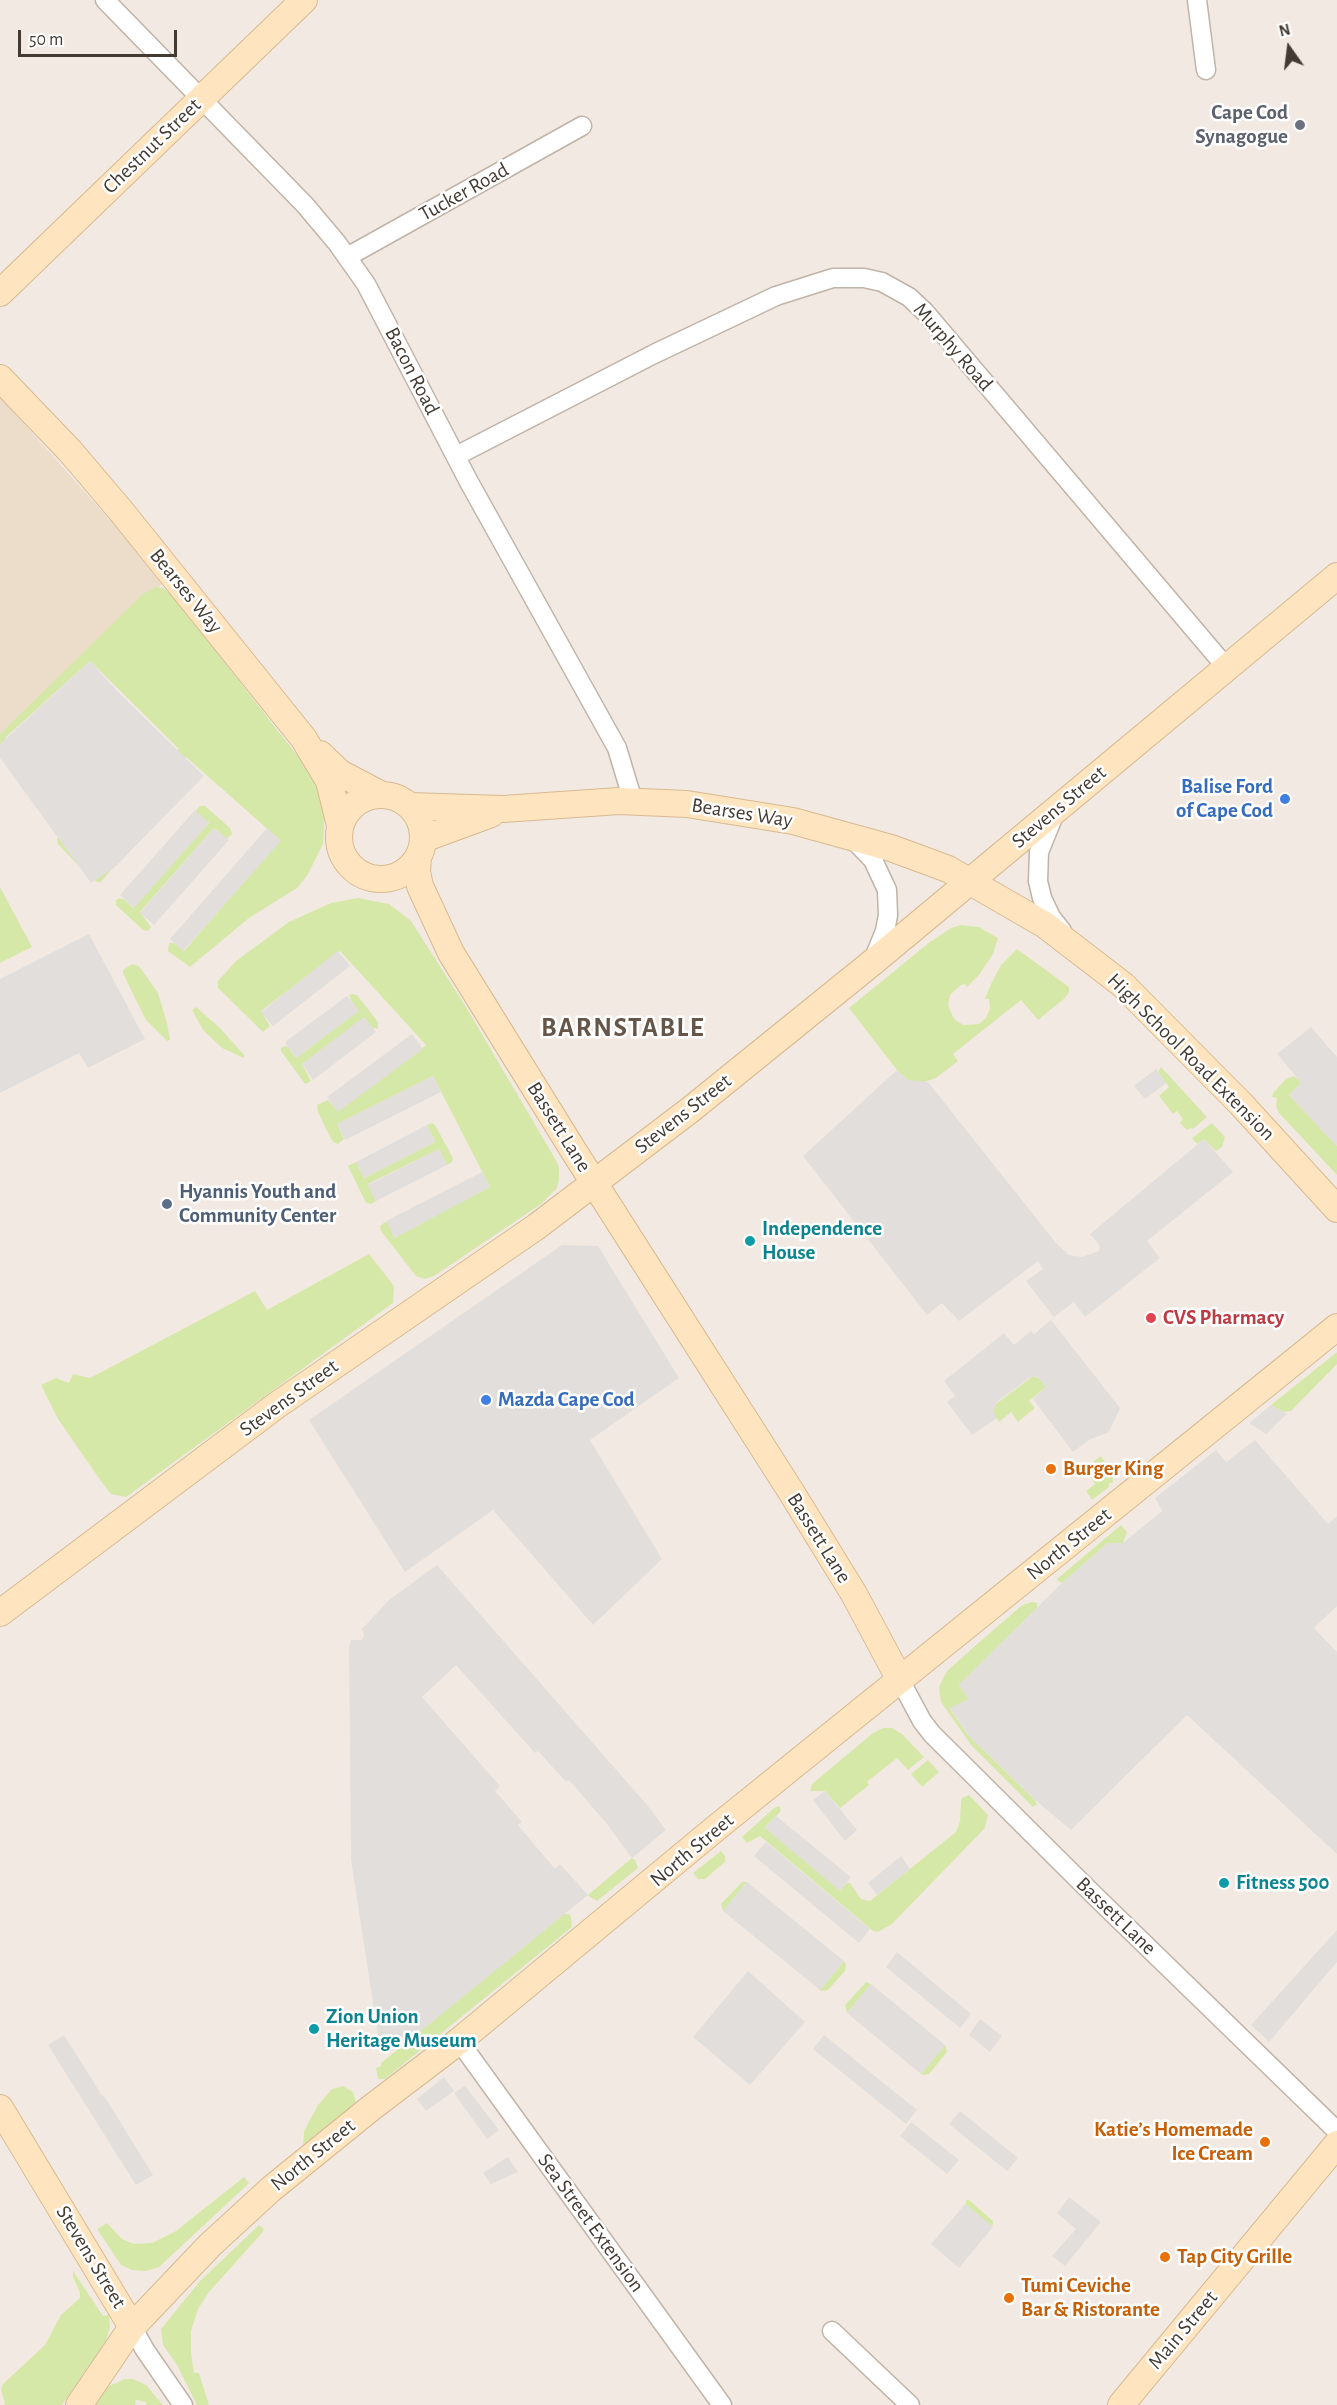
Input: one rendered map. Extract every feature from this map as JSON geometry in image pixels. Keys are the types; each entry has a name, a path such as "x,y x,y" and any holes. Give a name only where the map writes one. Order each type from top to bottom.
{"street":[{"name":"Bacon Road","path":"105,0 312,213 366,285 392,330 456,456 617,748 633,801"},
{"name":"Chestnut Street","path":"0,293 304,0"},
{"path":"1197,0 1206,70"},
{"name":"Tucker Road","path":"347,257 582,126"},
{"name":"Murphy Road","path":"456,456 654,354 776,296 833,278 864,278 882,282 909,297 925,312 1226,667"},
{"name":"Bearses Way","path":"0,378 70,451 121,511 304,739 329,781 340,825"},
{"name":"Stevens Street","path":"0,1613 277,1405 536,1227 720,1087 1337,576"},
{"path":"304,739 340,773 380,795 401,800 418,816 422,826 421,848 403,873 381,879 367,877 351,867 339,844 340,825 351,807 369,796 380,795"},
{"name":"Bearses Way","path":"410,806 503,809 633,801 711,807 793,821 848,835 917,857 970,880"},
{"path":"1058,808 1039,852 1038,881 1042,898 1051,917 1075,946"},
{"name":"Bearses Way","path":"421,848 503,809"},
{"path":"848,835 873,860 887,890 889,902 887,923 873,962"},
{"name":"Bassett Lane","path":"421,848 417,872 420,886 451,953 854,1594 922,1721 932,1734 1095,1896 1337,2131"},
{"path":"381,879 401,892 451,953"},
{"name":"High School Road Extension","path":"970,880 1045,925 1116,979 1154,1015 1337,1209"},
{"name":"North Street","path":"79,2405 132,2327 186,2268 241,2216 371,2108 459,2041 900,1680 1337,1327"},
{"name":"Sea Street Extension","path":"459,2041 722,2405"},
{"name":"Stevens Street","path":"0,2108 145,2350 183,2405"},
{"name":"Main Street","path":"1121,2405 1337,2144"},
{"path":"832,2331 910,2405"}],"shaded area":[{"path":"0,397 119,530 162,584 0,741"},
{"path":"90,661 118,692 204,776 114,868 91,883 0,758 0,744"},
{"path":"195,810 209,823 134,908 120,895"},
{"path":"214,828 229,840 154,925 140,913"},
{"path":"267,828 281,841 183,951 170,939"},
{"path":"89,934 145,1039 88,1068 79,1053 0,1093 0,979"},
{"path":"338,951 350,966 273,1026 261,1012"},
{"path":"347,996 359,1011 296,1058 285,1042"},
{"path":"364,1017 376,1032 313,1080 302,1064"},
{"path":"1311,1027 1337,1057 1337,1146 1289,1095 1300,1084 1299,1080 1277,1054"},
{"path":"412,1034 423,1049 338,1112 327,1097"},
{"path":"1156,1069 1166,1083 1145,1099 1134,1086"},
{"path":"897,1070 908,1080 928,1082 1056,1243 1069,1255 1082,1257 1099,1251 1100,1246 1090,1234 1204,1139 1233,1172 1147,1241 1160,1258 1085,1317 1074,1302 1054,1317 1026,1281 1043,1269 1038,1261 959,1321 942,1303 927,1315 803,1156"},
{"path":"433,1076 441,1092 345,1140 337,1124"},
{"path":"427,1125 435,1142 364,1178 356,1162"},
{"path":"439,1149 447,1165 376,1201 368,1185"},
{"path":"482,1172 490,1187 395,1238 386,1221"},
{"path":"562,1245 598,1246 679,1378 590,1440 662,1559 593,1625 493,1510 405,1572 309,1420"},
{"path":"1051,1320 1120,1408 1109,1432 1089,1440 1073,1452 1033,1399 1046,1387 1035,1376 997,1402 993,1411 997,1418 972,1435 947,1402 955,1396 944,1381 1004,1333 1014,1345 1031,1331 1034,1334"},
{"path":"1271,1405 1287,1414 1266,1434 1249,1423"},
{"path":"1255,1440 1328,1524 1337,1516 1337,1606 1314,1628 1337,1652 1337,1854 1187,1715 1071,1830 1034,1799 968,1735 950,1708 969,1699 959,1685 1062,1583 1108,1543 1123,1543 1162,1511 1155,1498 1216,1450 1226,1462"},
{"path":"437,1565 648,1806 666,1830 632,1858 607,1824 569,1780 566,1782 538,1751 535,1753 456,1665 422,1697 500,1786 495,1791 522,1822 518,1825 555,1869 560,1864 588,1895 416,2035 379,2042 351,1860 349,1646 351,1640 362,1640 364,1635 362,1629 389,1600"},
{"path":"825,1791 857,1830 845,1841 813,1800"},
{"path":"776,1816 851,1877 840,1891 765,1828"},
{"path":"766,1842 870,1929 859,1943 754,1856"},
{"path":"901,1856 910,1869 877,1895 868,1883"},
{"path":"747,1882 844,1961 820,1990 723,1911"},
{"path":"1337,1930 1337,1962 1269,2042 1251,2025"},
{"path":"897,1952 971,2014 960,2028 886,1967"},
{"path":"748,1971 805,2022 750,2085 693,2037"},
{"path":"871,1984 945,2045 921,2074 847,2013"},
{"path":"980,2019 1002,2036 990,2052 969,2035"},
{"path":"64,2035 153,2175 136,2185 48,2045"},
{"path":"824,2035 917,2110 906,2124 813,2049"},
{"path":"444,2077 454,2091 426,2111 417,2099"},
{"path":"465,2086 499,2130 487,2139 454,2093"},
{"path":"960,2111 1018,2158 1007,2171 949,2124"},
{"path":"911,2122 959,2160 947,2174 900,2136"},
{"path":"508,2157 518,2172 491,2184 483,2173"},
{"path":"1069,2197 1101,2222 1065,2266 1052,2256 1076,2229 1057,2213"},
{"path":"965,2204 993,2227 959,2268 931,2244"}],"green space":[{"path":"156,587 163,588 172,595 314,777 325,809 323,844 307,876 297,888 249,918 190,967 168,951 169,943 174,943 184,951 280,840 186,757 97,853 112,869 100,883 90,878 58,844 57,838 179,749 90,661 5,738 14,750 0,754 0,734 143,594"},
{"path":"200,806 205,806 230,828 232,834 227,839 214,828 140,912 151,927 148,931 143,930 116,905 116,900 120,898 125,900 133,908 209,823 197,813 196,810"},
{"path":"0,887 32,947 0,963"},
{"path":"358,898 389,904 411,921 466,1007 559,1168 557,1188 541,1204 434,1276 425,1279 416,1276 381,1231 380,1226 385,1222 388,1223 394,1237 490,1187 433,1076 337,1124 344,1139 338,1144 330,1137 317,1105 328,1100 338,1111 426,1045 340,951 261,1011 270,1026 263,1032 218,988 218,981 236,961 289,922 331,903"},
{"path":"961,925 979,927 998,938 993,954 979,975 967,987 965,984 961,985 950,995 948,1005 958,1022 964,1025 979,1024 986,1018 990,1009 989,999 985,999 991,984 1001,965 1017,949 1069,987 1069,992 1038,1020 1021,1000 953,1054 958,1061 936,1078 921,1083 908,1080 897,1070 849,1008 930,942 951,928"},
{"path":"132,964 139,966 158,993 170,1040 167,1041 146,1020 123,973 123,970"},
{"path":"349,995 357,995 378,1022 378,1029 372,1028 365,1018 302,1064 311,1081 305,1084 281,1048 288,1047 296,1058 358,1011"},
{"path":"196,1007 220,1028 244,1055 244,1058 222,1048 203,1030 192,1010"},
{"path":"1161,1067 1207,1117 1193,1129 1187,1130 1180,1123 1183,1119 1177,1111 1173,1114 1159,1096 1169,1087 1158,1072"},
{"path":"1294,1076 1300,1084 1289,1095 1337,1146 1337,1175 1279,1113 1276,1106 1277,1098 1272,1097 1286,1079"},
{"path":"432,1123 453,1158 452,1162 447,1165 439,1149 368,1184 376,1201 371,1204 366,1203 348,1166 356,1162 364,1178 435,1142 427,1125"},
{"path":"1212,1123 1225,1137 1222,1147 1216,1151 1204,1139 1197,1144 1192,1138"},
{"path":"369,1254 394,1286 393,1303 126,1497 111,1494 103,1484 58,1419 41,1385 56,1378 69,1383 73,1374 90,1378 255,1291 267,1310"},
{"path":"1337,1352 1337,1364 1291,1411 1283,1412 1271,1405"},
{"path":"1033,1376 1039,1378 1046,1387 1029,1401 1035,1408 1018,1422 1011,1412 999,1422 993,1411 996,1404"},
{"path":"1101,1456 1112,1473 1113,1483 1109,1483 1109,1487 1092,1500 1086,1491 1095,1484 1091,1477 1101,1469 1094,1461"},
{"path":"1121,1525 1127,1532 1123,1543 1108,1543 1062,1583 1059,1582 1057,1579"},
{"path":"1031,1602 1037,1603 1037,1608 959,1685 969,1699 950,1709 968,1735 1034,1799 1037,1804 1033,1807 971,1745 941,1702 939,1687 947,1671 1021,1606"},
{"path":"883,1728 892,1728 902,1734 924,1757 908,1770 897,1758 867,1782 869,1785 840,1808 825,1791 810,1791 812,1784 873,1733"},
{"path":"928,1760 939,1772 922,1787 911,1774"},
{"path":"969,1795 988,1815 985,1828 892,1924 878,1932 873,1931 760,1836 747,1843 742,1837 779,1806 781,1810 779,1813 765,1827 840,1890 850,1883 861,1899 870,1901 956,1832 960,1821 962,1798"},
{"path":"721,1851 725,1856 725,1862 705,1879 698,1879 693,1873"},
{"path":"632,1858 638,1868 597,1901 588,1895"},
{"path":"742,1882 747,1882 723,1911 721,1904"},
{"path":"564,1914 569,1914 571,1917 572,1927 385,2079 378,2079 376,2068 381,2066 381,2063"},
{"path":"844,1961 845,1971 828,1990 821,1991 820,1990"},
{"path":"866,1982 871,1984 847,2013 845,2005"},
{"path":"945,2045 947,2052 929,2074 921,2074"},
{"path":"343,2086 353,2092 356,2103 303,2145 304,2131 318,2105 332,2089"},
{"path":"244,2177 249,2183 159,2267 146,2271 132,2270 121,2265 97,2229 107,2223 122,2239 134,2244 152,2243 176,2231"},
{"path":"966,2200 969,2200 993,2221 993,2225 966,2205"},
{"path":"259,2225 264,2229 262,2233 209,2292 198,2309 191,2331 191,2353 194,2373 199,2373 209,2405 197,2405 177,2365 163,2345 161,2329 200,2281"},
{"path":"73,2271 103,2316 109,2315 110,2327 106,2341 62,2405 5,2405 1,2389 3,2384 45,2345 61,2315 80,2298"},
{"path":"125,2379 133,2379 146,2385 163,2405 146,2405 146,2402 136,2400 135,2405 94,2405 109,2386"}],"place":[{"name":"Cape Cod Synagogue","path":"1300,125"},
{"name":"Balise Ford of Cape Cod","path":"1285,799"},
{"name":"Hyannis Youth and Community Center","path":"167,1204"},
{"name":"Independence House","path":"750,1241"},
{"name":"CVS Pharmacy","path":"1151,1318"},
{"name":"Mazda Cape Cod","path":"486,1400"},
{"name":"Burger King","path":"1051,1469"},
{"name":"Fitness 500","path":"1224,1883"},
{"name":"Zion Union Heritage Museum","path":"314,2029"},
{"name":"Katie’s Homemade Ice Cream","path":"1265,2142"},
{"name":"Tap City Grille","path":"1165,2257"},
{"name":"Tumi Ceviche Bar & Ristorante","path":"1009,2298"}],"district":[{"name":"BARNSTABLE","path":"623,1028"}]}
